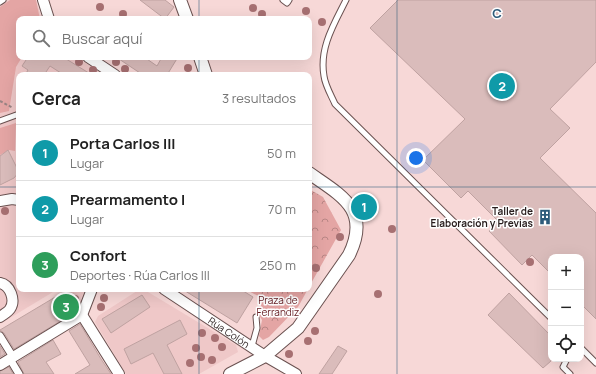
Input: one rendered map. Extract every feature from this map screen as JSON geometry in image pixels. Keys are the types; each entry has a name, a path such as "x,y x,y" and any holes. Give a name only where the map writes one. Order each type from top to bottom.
{"street":[{"path":"43,0 48,16"},
{"path":"180,0 185,16"},
{"path":"92,60 110,72"},
{"path":"201,60 205,72"},
{"path":"230,374 265,356 298,328 349,255 354,244 356,221 354,211 342,195 312,175"},
{"path":"0,201 16,200"},
{"path":"0,283 6,285 12,295 13,301 11,308 0,317"},
{"path":"0,365 82,315 91,292"},
{"name":"Rúa Colón","path":"169,292 265,356 296,374"},
{"path":"82,315 119,374"},
{"path":"0,336 19,374"}],"lane":[{"path":"346,0 329,34 323,54 324,76 335,104 548,315"},
{"path":"0,121 16,115"},
{"path":"252,346 257,328 256,317"},
{"path":"584,351 596,363"},
{"path":"566,362 563,367 570,374"}],"path":[{"path":"0,100 13,108"}],"shaded area":[{"path":"0,0 36,0 41,16 16,16 16,60 81,60 99,72 16,72 16,292 53,292 0,324"},
{"path":"62,292 84,292 75,314"},
{"path":"135,292 148,292 236,345 238,352 199,374 126,374 95,322 98,316"}],"green space":[{"path":"10,0 36,0 39,16 16,16 16,60 20,60 16,67 9,111 0,113 0,7"},
{"path":"16,123 15,151 9,150 0,155 0,128"},
{"name":"Praza de Ferrandiz","path":"312,191 323,197 341,230 312,282"},
{"name":"Praza de Ferrandiz","path":"251,292 306,292 298,307 269,337 263,340 259,336 262,320 258,313 262,303 258,296"}],"building":[{"path":"140,0 165,0 174,7 167,16 161,16"},
{"path":"398,0 596,0 596,62 550,109 570,128 540,158 596,213 596,319 584,307 584,254 548,254 548,271 532,255 522,265 489,231 498,221 468,191 461,198 423,160 465,119 370,28"},
{"path":"26,60 68,60 87,72 59,72 50,66 46,72 27,72 28,70 22,66"},
{"path":"120,60 148,60 157,66 160,60 176,60 169,72 138,72"},
{"path":"8,150 16,166 16,176 0,185 0,156"},
{"path":"187,292 245,292 253,297 237,323"},
{"path":"62,293 74,313 14,349 4,333 0,330"},
{"path":"509,293 548,333 548,362 550,362 543,368 488,315"},
{"path":"142,295 150,307 111,333 102,319"},
{"path":"180,320 187,334 167,345 182,374 164,374 153,353 131,364 124,349"},
{"path":"80,324 111,374 75,374 90,365 69,331"},
{"path":"53,340 61,354 46,362 54,374 24,374 18,362"},
{"path":"0,346 5,354 0,357"},
{"path":"338,346 347,351 332,374 319,374"},
{"path":"9,367 13,374 0,374 0,371"}],"place":[{"name":"Prearmamento I","path":"502,86"},
{"name":"Porta Carlos III","path":"364,207"},
{"name":"Taller de Elaboración y Previas","path":"545,217"},
{"name":"Confort","path":"66,307"}]}
